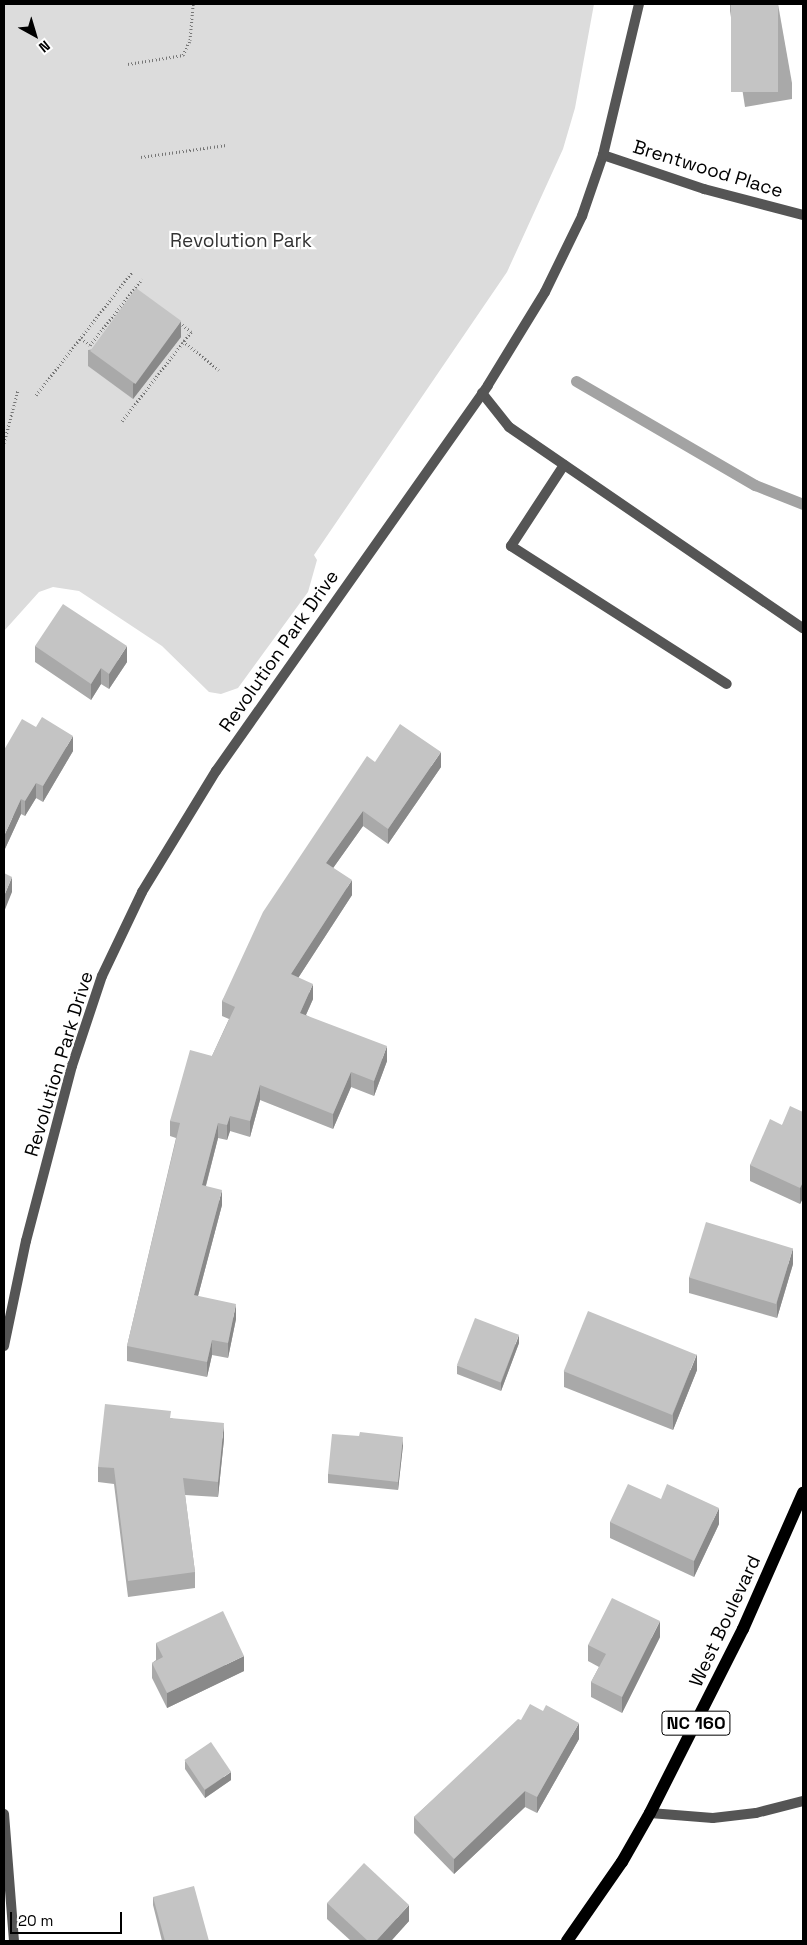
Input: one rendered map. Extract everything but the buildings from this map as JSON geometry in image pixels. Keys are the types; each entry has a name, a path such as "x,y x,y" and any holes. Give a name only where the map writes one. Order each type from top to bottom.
{"main road":[{"name":"West Boulevard","path":"567,1941 622,1862 650,1813 743,1629 803,1494"}],"street":[{"name":"Revolution Park Drive","path":"4,1346 26,1241 72,1066 102,976 142,892 216,771 482,393 545,292 582,216 603,155 639,4"},
{"name":"Brentwood Place","path":"603,155 704,189 803,215"},
{"path":"482,393 509,427 803,628"},
{"path":"564,464 511,546 727,684"},
{"path":"650,1813 713,1818 756,1813 803,1801"},
{"path":"4,1814 14,1941"}],"path":[{"path":"128,64 183,55 190,40 193,4"},
{"path":"141,157 226,145"},
{"path":"36,395 133,271"},
{"path":"81,338 90,345 142,279"},
{"path":"135,288 142,293"},
{"path":"122,421 191,332 177,321"},
{"path":"183,341 220,370"},
{"path":"4,443 18,390"}],"green space":[{"name":"Revolution Park","path":"4,4 594,4 575,108 563,149 507,272 314,555 317,560 308,592 238,688 221,694 209,692 162,646 79,591 53,587 39,592 4,631"}],"waterway":[{"path":"576,381 755,485 803,504"}]}
